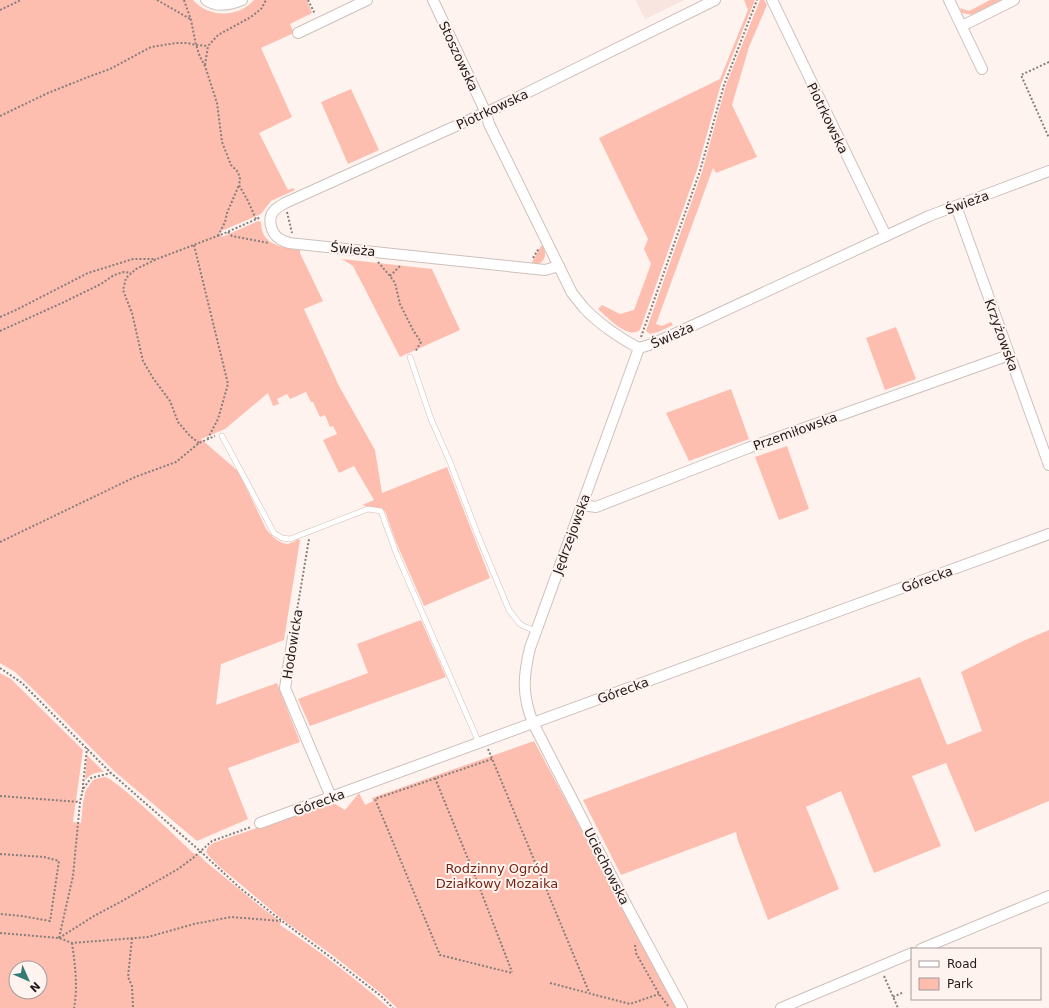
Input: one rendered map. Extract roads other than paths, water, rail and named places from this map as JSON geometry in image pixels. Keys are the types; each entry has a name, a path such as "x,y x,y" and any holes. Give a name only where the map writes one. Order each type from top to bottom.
{"street":[{"path":"206,0 220,5 232,5 242,0"},
{"path":"298,33 367,0"},
{"name":"Stoszowska","path":"433,0 558,266"},
{"name":"Piotrkowska","path":"279,239 272,228 270,220 273,212 285,203 486,112 715,0"},
{"name":"Piotrkowska","path":"772,0 886,236"},
{"path":"949,0 982,69"},
{"path":"962,26 1014,0"},
{"name":"Świeża","path":"279,239 289,243 545,270 558,266 572,293 584,308 614,333 640,348 649,346 929,216 1049,171"},
{"name":"Krzyżowska","path":"956,206 1049,465"},
{"name":"Jędrzejowska","path":"532,723 527,710 524,690 525,669 530,648 640,348"},
{"name":"Przemiłowska","path":"583,503 596,507 748,448 1009,355"},
{"name":"Górecka","path":"260,823 1049,534"},
{"name":"Hodowicka","path":"293,637 284,688 331,797"},
{"name":"Uciechowska","path":"532,723 628,908 682,1008"},
{"path":"923,948 1049,896"},
{"path":"781,1008 911,953"}],"lane":[{"path":"410,357 432,419 509,610 519,623 536,631"},
{"path":"222,436 274,533 282,538 290,539 368,509 382,512 397,555 482,742"}],"park label":[{"name":"Rodzinny Ogród Działkowy Mozaika","path":"497,876"}]}
